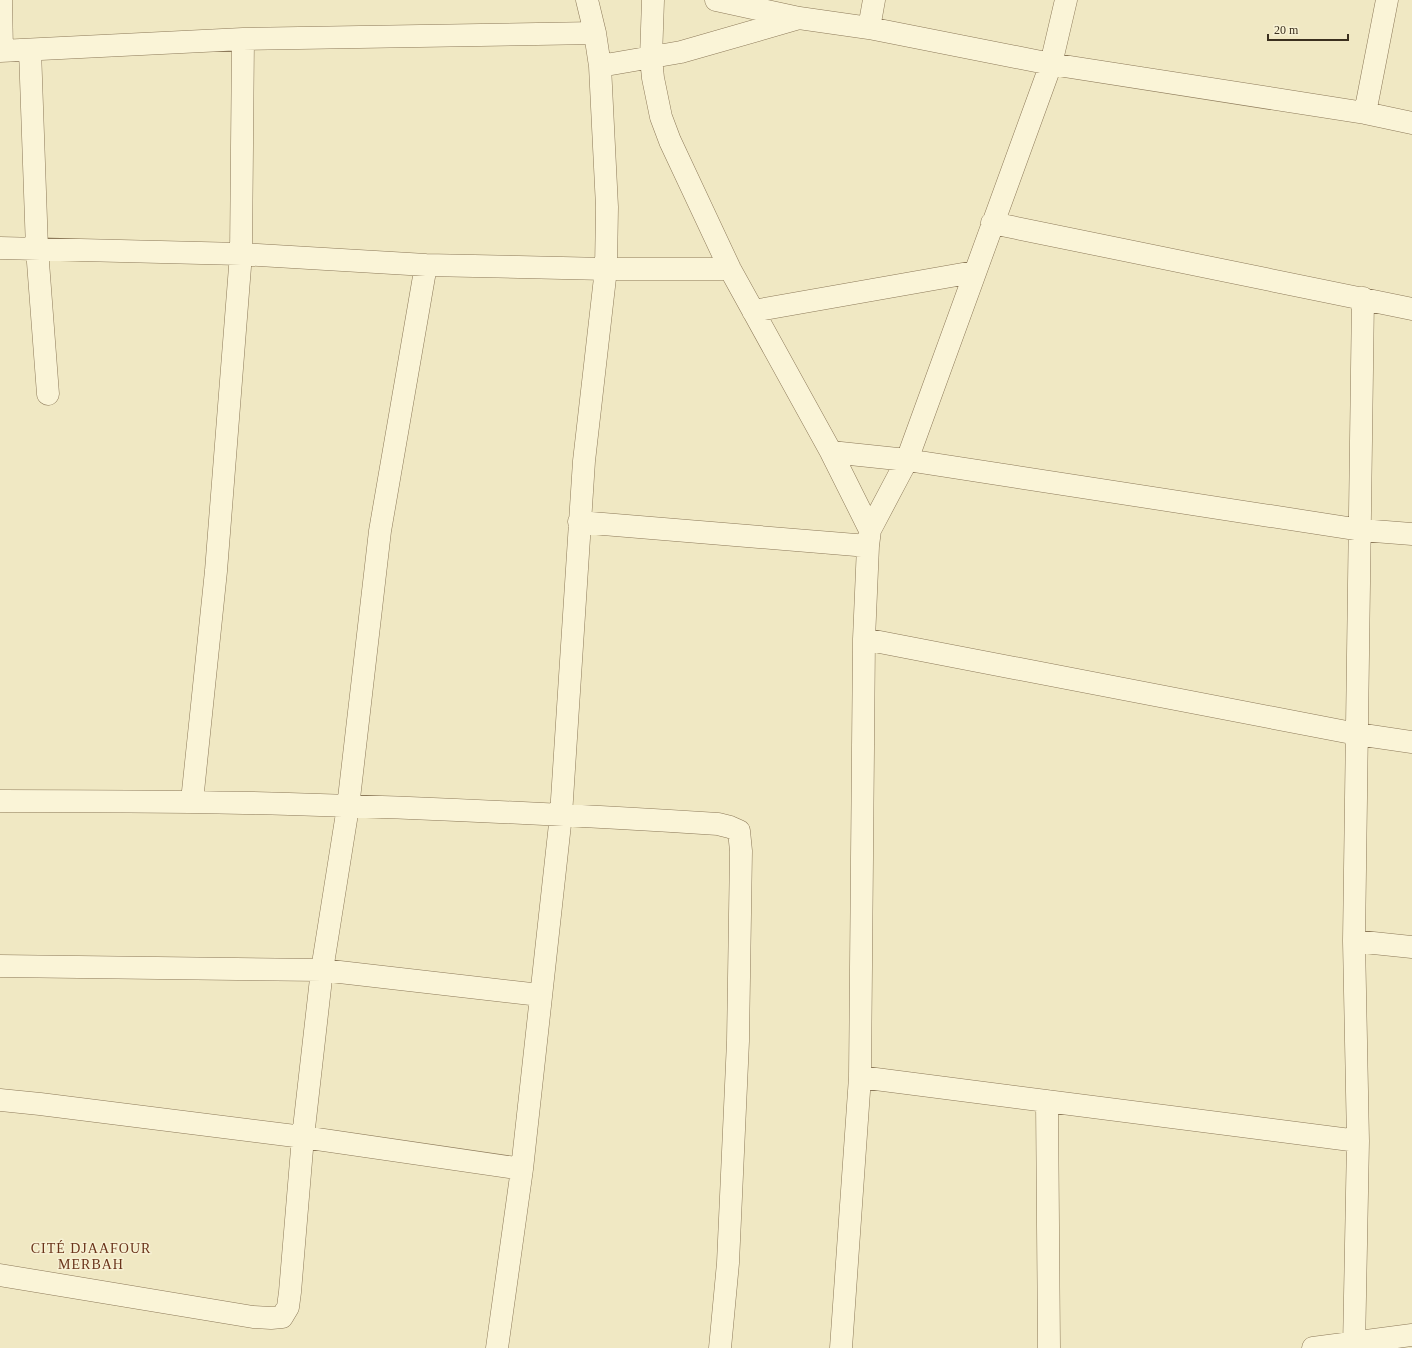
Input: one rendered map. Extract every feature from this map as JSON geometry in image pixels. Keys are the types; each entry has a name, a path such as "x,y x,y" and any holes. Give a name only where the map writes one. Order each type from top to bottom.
{"street":[{"path":"1,0 1,51 243,39 595,33"},
{"path":"497,1348 522,1169 561,815 584,461 606,269 607,207 600,66 595,33 586,0"},
{"path":"653,0 651,58 653,78 661,117 670,141 730,269 831,452 869,538"},
{"path":"716,0 799,18 869,28 1050,64 1365,113 1412,123"},
{"path":"869,28 874,0"},
{"path":"841,1348 860,1078 864,640 869,538 907,460 1050,64 1066,0"},
{"path":"1365,113 1387,0"},
{"path":"600,66 681,52 799,18"},
{"path":"192,801 216,571 241,254 243,39"},
{"path":"30,50 37,250 48,394"},
{"path":"992,223 1412,309"},
{"path":"0,248 241,254 426,265 606,269 730,269"},
{"path":"0,1275 253,1317 282,1317 288,1307 303,1137 322,970 348,806 380,531 426,265"},
{"path":"753,311 974,272"},
{"path":"1354,1345 1358,1141 1354,941 1364,298"},
{"path":"831,452 907,460 1361,530 1412,534"},
{"path":"579,522 869,538"},
{"path":"864,640 1357,734 1412,742"},
{"path":"0,800 192,801 348,806 561,815 718,824 738,831 741,851 738,1041 728,1263 720,1348"},
{"path":"1354,941 1412,947"},
{"path":"0,966 322,970 540,995"},
{"path":"860,1078 1358,1141"},
{"path":"0,1100 303,1137 522,1169"},
{"path":"1047,1101 1048,1348"},
{"path":"1313,1348 1354,1345 1412,1335"}],"district":[{"name":"CITÉ DJAAFOUR MERBAH","path":"91,1256"}]}
